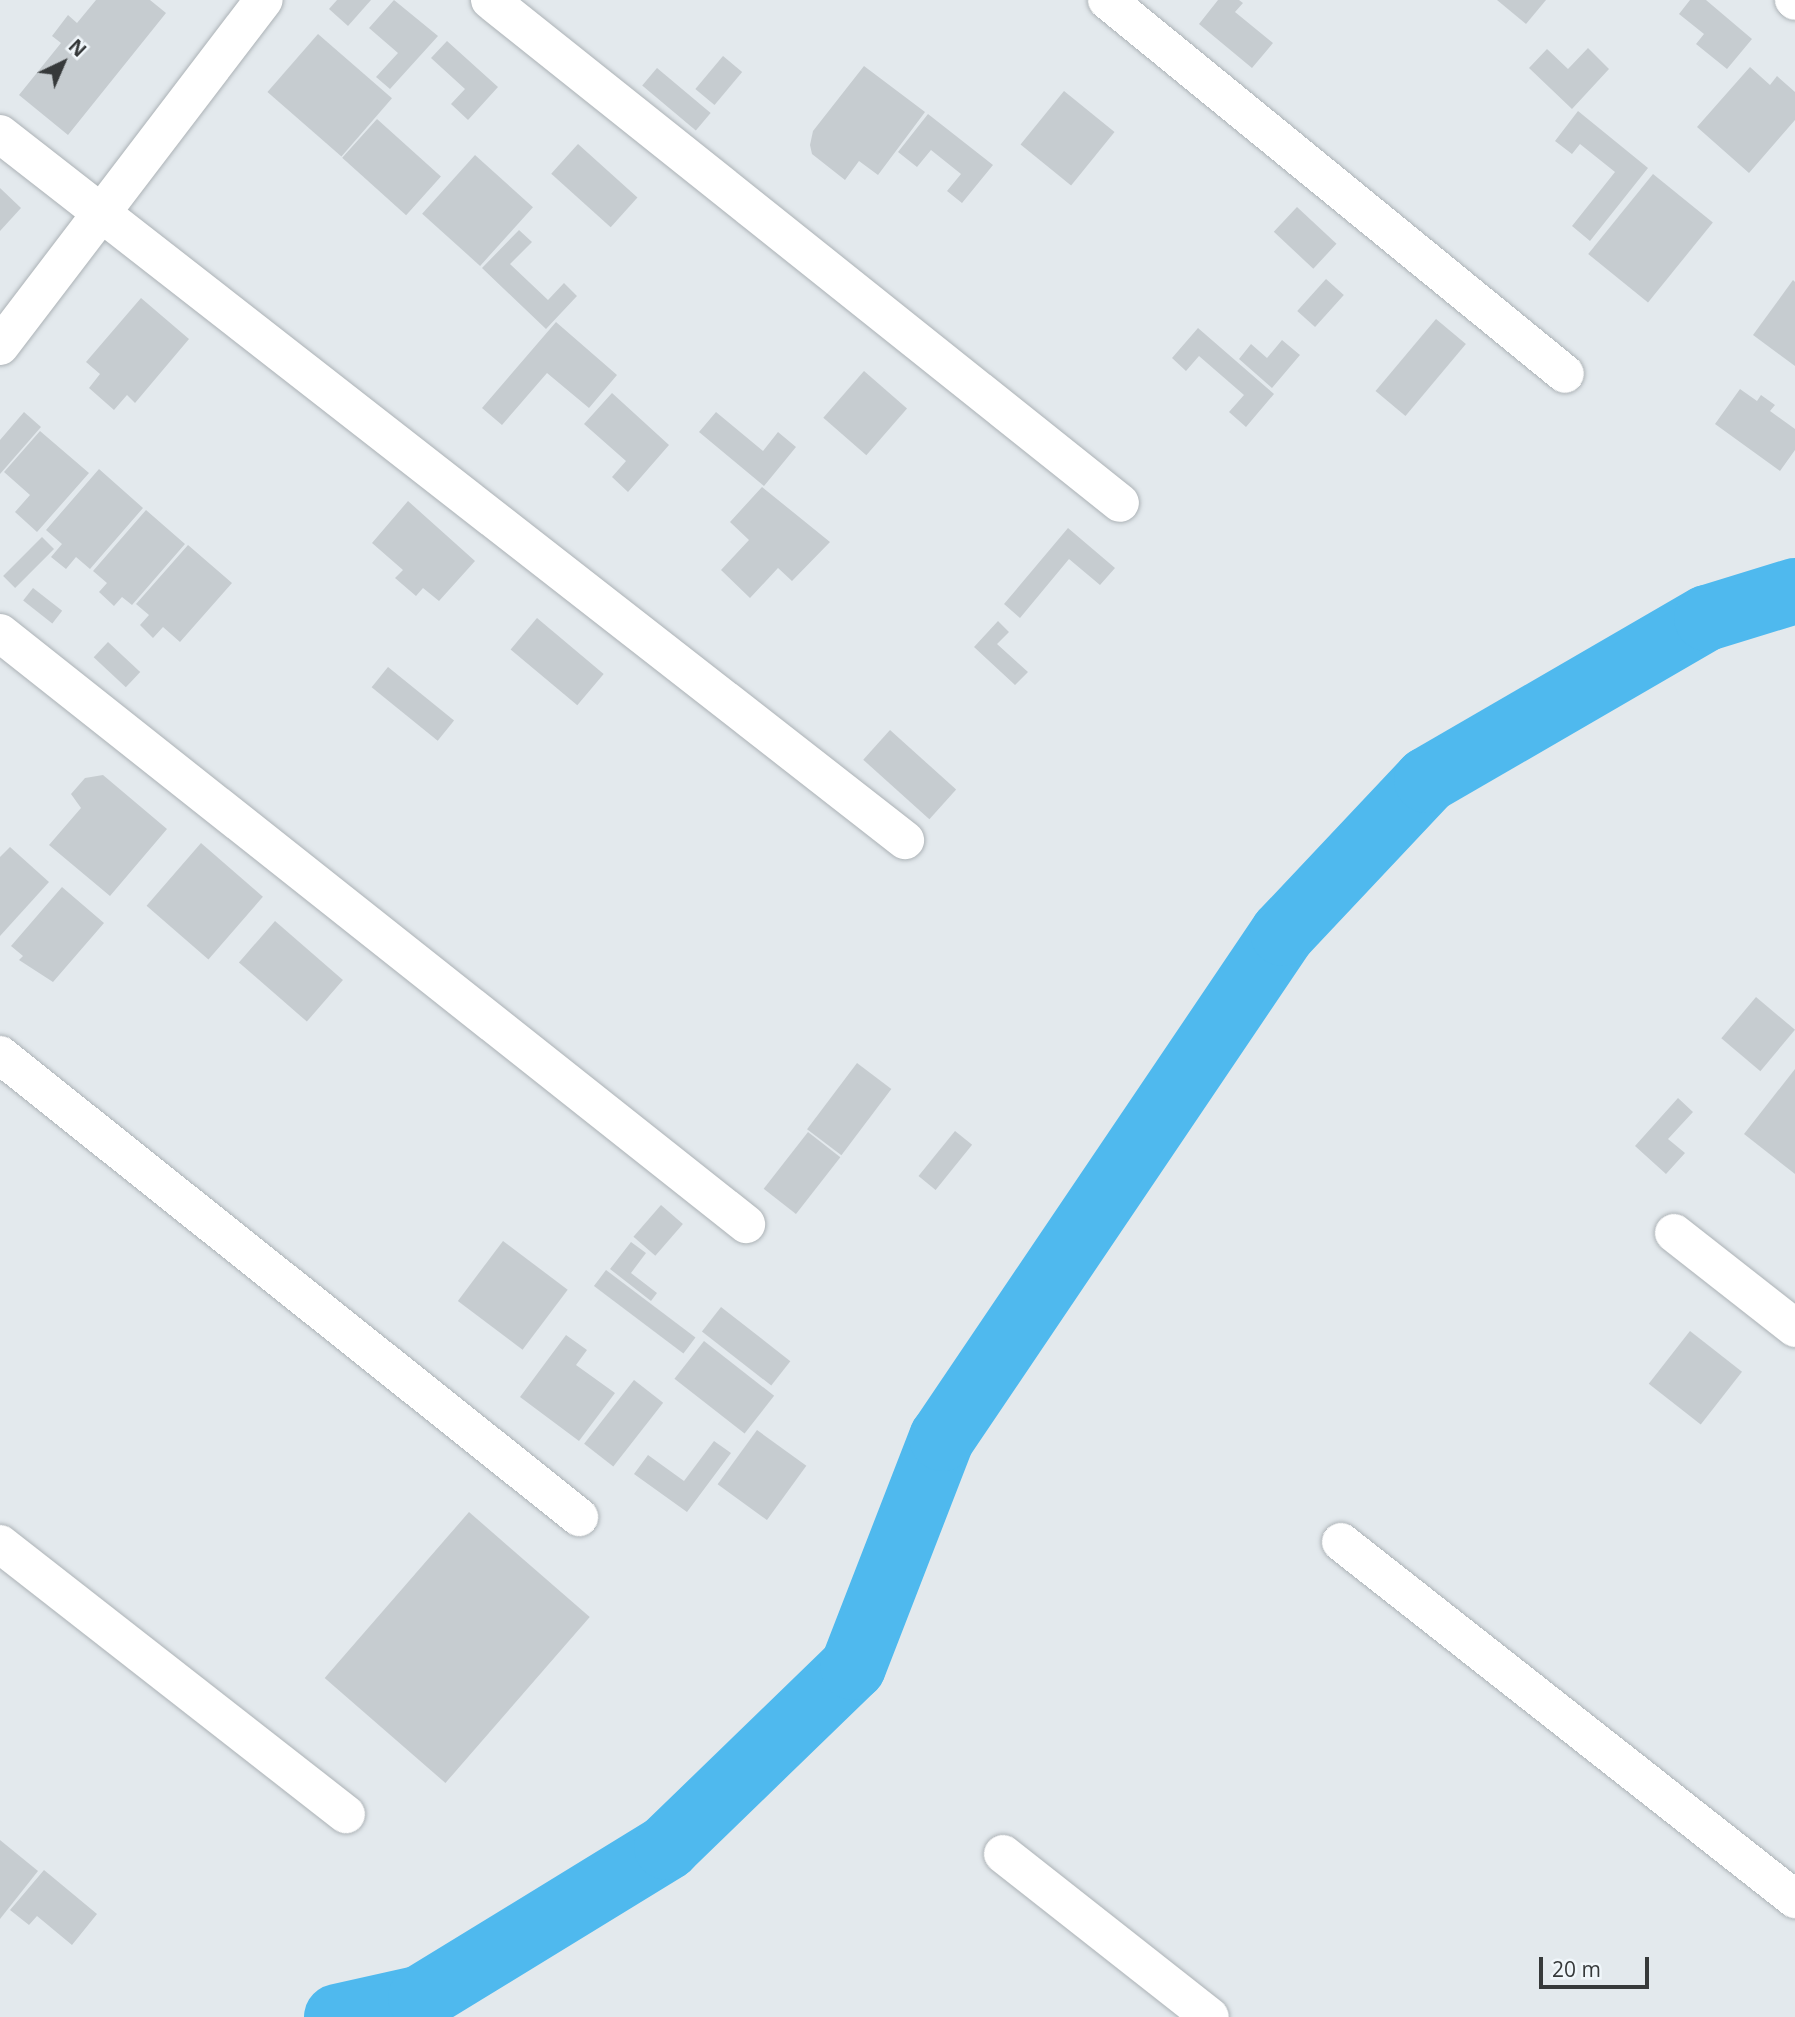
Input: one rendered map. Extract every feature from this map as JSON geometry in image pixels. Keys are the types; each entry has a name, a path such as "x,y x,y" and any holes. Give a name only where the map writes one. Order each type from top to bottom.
{"street":[{"path":"0,346 264,0"},
{"path":"490,0 1120,503"},
{"path":"1107,0 1565,374"},
{"path":"0,134 905,840"},
{"path":"0,633 746,1224"},
{"path":"0,1055 579,1517"},
{"path":"1674,1233 1795,1328"},
{"path":"1341,1542 1795,1899"},
{"path":"0,1544 346,1814"},
{"path":"1003,1854 1210,2017"}],"building":[{"path":"96,0 150,0 166,13 68,135 19,95 61,43 52,36 68,15 77,23"},
{"path":"337,0 371,0 348,26 329,9"},
{"path":"394,0 438,36 390,89 376,77 398,53 369,28"},
{"path":"1218,0 1239,0 1243,3 1235,12 1273,43 1252,68 1199,24"},
{"path":"1497,0 1546,0 1526,24"},
{"path":"1690,0 1706,0 1752,39 1727,69 1696,44 1704,34 1679,14"},
{"path":"318,34 392,98 341,156 267,92"},
{"path":"447,41 498,87 468,120 451,104 465,89 431,58"},
{"path":"1588,48 1609,69 1572,109 1529,68 1547,49 1568,69"},
{"path":"723,56 742,72 715,105 695,89"},
{"path":"864,66 925,112 878,175 859,161 845,180 812,154 810,145 813,131"},
{"path":"1750,67 1770,85 1777,76 1795,92 1795,120 1749,173 1697,127"},
{"path":"657,68 711,113 696,131 642,86"},
{"path":"1064,91 1115,132 1071,186 1021,145"},
{"path":"1578,111 1648,168 1590,241 1572,226 1615,172 1580,144 1572,154 1555,141"},
{"path":"928,114 993,165 962,203 947,191 961,174 931,150 917,167 898,152"},
{"path":"377,119 441,177 406,215 342,158"},
{"path":"578,144 637,198 611,227 551,174"},
{"path":"475,155 533,207 480,266 422,214"},
{"path":"1653,174 1713,222 1648,303 1588,254"},
{"path":"0,188 21,208 0,231"},
{"path":"1297,207 1336,244 1313,269 1274,232"},
{"path":"519,230 532,242 510,264 548,300 564,283 577,296 546,329 482,268"},
{"path":"1326,279 1344,295 1315,327 1297,311"},
{"path":"1793,280 1795,282 1795,366 1753,335"},
{"path":"141,298 189,339 135,403 127,395 114,410 89,388 100,374 86,362"},
{"path":"1436,319 1466,344 1405,416 1376,391"},
{"path":"556,322 617,375 589,408 547,373 502,425 482,408"},
{"path":"1198,328 1274,394 1246,427 1229,412 1244,395 1199,356 1186,371 1172,358"},
{"path":"1282,340 1300,355 1272,388 1239,359 1251,344 1267,358"},
{"path":"864,371 907,408 866,455 823,418"},
{"path":"1740,389 1757,401 1761,395 1775,405 1770,411 1795,429 1795,450 1780,471 1715,424"},
{"path":"612,393 669,445 628,492 612,477 626,461 584,424"},
{"path":"24,412 41,427 0,474 0,440"},
{"path":"716,412 763,451 778,432 796,447 764,486 699,432"},
{"path":"40,431 89,473 37,532 15,512 30,495 4,472"},
{"path":"99,469 143,508 90,569 76,557 66,569 51,557 62,544 46,530"},
{"path":"762,487 830,542 792,581 778,568 750,598 721,570 749,540 730,522"},
{"path":"408,501 475,561 439,601 423,588 416,596 395,578 403,570 372,543"},
{"path":"146,510 185,544 132,605 122,597 114,606 99,592 107,583 93,571"},
{"path":"1068,528 1115,568 1100,585 1069,559 1020,618 1004,604"},
{"path":"42,537 54,549 15,588 3,576"},
{"path":"188,545 232,583 180,642 163,627 153,638 140,625 149,615 136,604"},
{"path":"33,588 62,611 52,623 23,601"},
{"path":"537,618 604,674 577,705 511,649"},
{"path":"998,621 1009,632 997,644 1028,672 1015,685 974,647"},
{"path":"108,642 140,672 126,687 94,657"},
{"path":"388,667 454,720 438,741 372,687"},
{"path":"890,730 956,790 929,819 863,760"},
{"path":"103,775 167,829 110,896 49,845 81,808 71,794 85,778"},
{"path":"201,843 263,897 208,959 147,906"},
{"path":"10,847 49,882 0,936 0,857"},
{"path":"62,887 104,923 53,982 19,960 23,956 11,946"},
{"path":"275,921 343,980 307,1022 239,963"},
{"path":"1756,997 1795,1030 1760,1071 1721,1038"},
{"path":"857,1063 891,1089 841,1155 807,1129"},
{"path":"1795,1069 1795,1174 1744,1134"},
{"path":"1678,1098 1693,1112 1668,1139 1685,1153 1666,1174 1635,1146"},
{"path":"955,1131 972,1145 936,1190 918,1176"},
{"path":"808,1132 840,1157 796,1214 764,1189"},
{"path":"661,1205 683,1224 655,1256 633,1237"},
{"path":"503,1241 568,1290 523,1350 458,1301"},
{"path":"631,1242 646,1253 631,1273 657,1293 651,1301 610,1269"},
{"path":"606,1270 695,1337 683,1353 594,1286"},
{"path":"721,1307 790,1361 771,1386 702,1331"},
{"path":"1690,1331 1742,1372 1701,1424 1649,1384"},
{"path":"566,1335 587,1350 576,1365 615,1393 579,1441 520,1397"},
{"path":"704,1341 774,1396 745,1434 674,1379"},
{"path":"634,1380 663,1403 613,1467 584,1444"},
{"path":"757,1430 806,1466 767,1520 718,1484"},
{"path":"714,1441 731,1453 687,1512 634,1474 648,1455 684,1481"},
{"path":"469,1512 590,1617 445,1783 325,1678"},
{"path":"0,1840 38,1871 0,1919"},
{"path":"44,1870 97,1914 72,1945 37,1916 29,1925 10,1910"}],"waterway":[{"path":"337,2017 421,1998 667,1847 853,1667 942,1438 1283,933 1427,780 1707,618 1795,591"}]}
